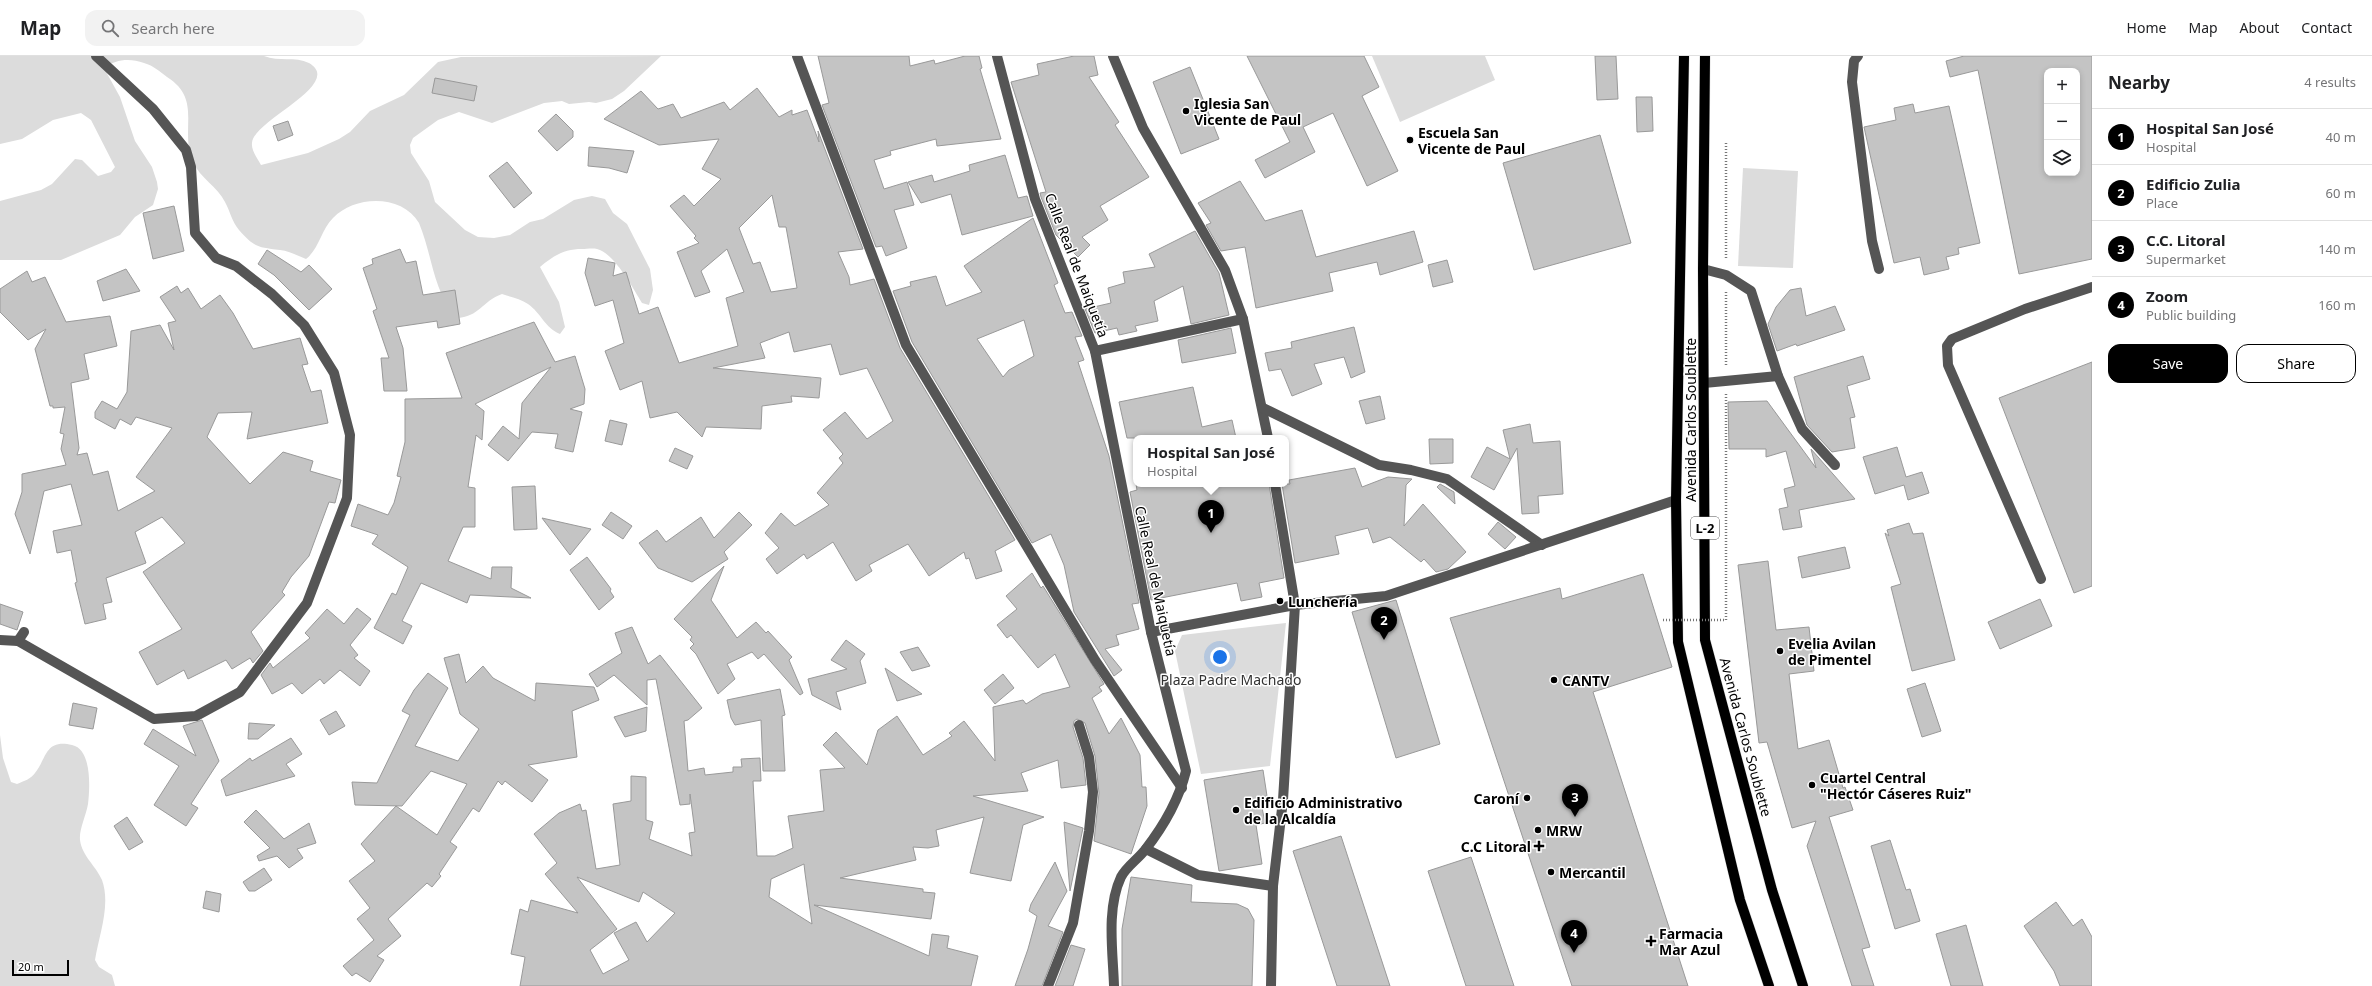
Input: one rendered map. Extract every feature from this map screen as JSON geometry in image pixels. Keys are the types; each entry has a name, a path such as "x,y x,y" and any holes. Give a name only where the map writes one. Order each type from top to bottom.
{"main road":[{"name":"Avenida Carlos Soublette","path":"1684,56 1676,500 1678,642 1740,900 1769,986"},
{"name":"Avenida Carlos Soublette","path":"1705,56 1703,269 1705,640 1772,890 1803,986"}],"street":[{"path":"0,640 18,641 154,719 196,716 240,692 307,603 347,498 350,435 334,373 304,325 272,294 242,271 216,258 195,233 190,167 186,150 153,109 96,56"},
{"path":"797,56 906,345 1095,660 1182,788"},
{"name":"Calle Real de Maiquetía","path":"997,56 1035,199 1095,351 1150,632 1186,771 1182,788 1146,849 1122,877 1112,910 1114,986"},
{"path":"1113,56 1143,128 1225,270 1243,319 1268,435"},
{"path":"1858,56 1854,61 1852,82 1872,241 1879,269"},
{"path":"1703,269 1726,275 1751,291 1778,376 1802,429 1835,464"},
{"path":"2041,579 1948,365 1947,346 1952,339 1966,332 2025,309 2092,287"},
{"path":"1095,351 1243,319"},
{"path":"1704,382 1778,376"},
{"path":"1263,408 1379,465 1411,470 1447,479 1542,545"},
{"path":"1271,986 1273,886 1283,800 1295,605 1275,487"},
{"path":"1150,632 1295,605 1386,596 1676,500"},
{"path":"18,641 24,632"},
{"path":"1048,986 1073,923 1089,831 1093,792 1089,757 1079,725"},
{"path":"1146,849 1198,875 1273,886"}],"path":[{"path":"1663,620 1726,620 1726,605"}],"green space":[{"path":"0,56 264,56 275,59 298,60 309,63 317,72 315,81 307,91 256,134 252,146 261,165 308,153 339,139 350,132 370,111 404,95 438,62 461,57 661,56 624,91 612,99 596,103 589,102 569,104 562,101 544,103 492,123 459,112 438,120 413,138 410,145 411,153 429,181 435,202 465,230 478,237 494,238 510,235 530,222 543,219 574,200 592,196 605,199 613,213 627,224 650,269 653,290 649,305 642,303 628,280 610,257 597,249 576,249 559,254 540,267 559,302 565,327 560,334 550,328 528,304 519,299 502,294 495,297 476,312 464,317 456,318 448,307 437,284 419,223 411,214 401,207 378,201 353,205 342,210 329,223 314,250 306,259 287,251 257,246 244,236 237,227 222,197 200,173 193,162 189,150 187,105 184,95 178,86 151,66 139,61 128,60 118,61 104,68 120,97 135,141 152,167 158,189 153,205 135,217 120,235 61,260 0,260 0,201 41,190 52,184 75,159 82,160 98,176 111,172 115,167 91,120 81,113 53,120 22,139 0,144"},
{"path":"1372,56 1485,56 1495,80 1400,122"},
{"path":"1743,168 1798,171 1793,268 1738,266"},
{"name":"Plaza Padre Machado","path":"1286,623 1270,766 1201,774 1175,651 1182,635"},
{"path":"0,735 3,758 11,782 17,784 27,780 33,775 52,747 63,744 72,745 79,748 83,754 88,770 89,789 88,804 80,840 83,851 102,880 105,900 105,910 95,960 99,967 112,975 115,986 0,986"}],"building":[{"path":"818,56 909,56 910,66 934,60 935,64 965,56 979,56 982,68 980,69 1001,139 937,146 936,139 890,151 891,155 874,160 884,189 907,182 914,205 894,210 907,248 886,256 882,246 876,247 822,105 829,103"},
{"path":"1074,56 1094,56 1098,75 1089,77 1119,122 1115,125 1149,177 1100,206 1108,220 1082,237 1090,245 1078,257 1056,235 1041,197 1040,193 1046,192 1011,82 1039,75 1037,64"},
{"path":"1247,56 1364,56 1379,87 1362,96 1398,171 1367,186 1333,113 1303,127 1315,152 1265,178 1255,160 1290,142"},
{"path":"1595,56 1616,56 1618,99 1597,100"},
{"path":"1964,56 2092,56 2092,259 2019,274 1978,70 1950,77 1946,61"},
{"name":"Iglesia San Vicente de Paul","path":"1190,67 1219,139 1181,154 1153,82"},
{"path":"435,78 477,86 474,101 432,93"},
{"path":"757,88 779,117 792,110 792,115 807,110 819,142 818,131 863,249 838,252 849,277 850,285 874,279 900,348 1015,540 995,551 1002,571 976,579 969,558 966,559 964,552 929,576 908,544 869,565 872,571 856,581 833,542 807,559 804,554 777,574 766,559 779,548 765,533 781,513 795,526 829,505 817,493 843,463 839,458 843,454 823,430 845,412 867,439 893,421 867,368 840,375 831,344 794,352 789,332 760,343 765,358 713,368 821,378 819,398 791,396 792,402 762,406 761,429 706,427 702,437 677,412 650,418 642,381 620,390 605,351 624,343 613,300 595,306 585,273 588,258 615,263 613,276 626,272 639,314 658,307 679,363 738,346 726,298 744,292 727,249 701,271 710,292 695,297 677,252 699,243 694,238 696,236 670,206 684,195 694,206 721,179 702,169 719,139 659,145 604,119 641,91 658,109 673,104 681,118 724,102 730,110","holes":["772,195 779,227 786,227 797,288 771,292 760,262 753,264 739,228"]},
{"path":"1636,97 1652,97 1653,131 1637,132"},
{"path":"1913,104 1915,113 1949,106 1980,243 1958,248 1959,254 1946,257 1949,269 1924,275 1920,257 1894,263 1864,127 1896,120 1894,108"},
{"path":"556,114 573,131 573,137 557,151 538,131"},
{"path":"288,121 293,135 278,141 273,126"},
{"path":"1600,135 1631,243 1534,270 1503,163"},
{"path":"589,147 634,151 627,173 609,168 588,166"},
{"path":"1005,155 1018,198 1027,196 1033,216 962,235 951,194 921,203 908,182 932,175 934,182 970,171 969,165"},
{"path":"507,162 532,193 514,208 489,176"},
{"path":"1240,181 1265,221 1302,210 1316,257 1414,231 1423,262 1380,275 1377,262 1329,273 1333,291 1256,308 1245,247 1221,251 1206,225 1211,223 1198,203"},
{"path":"174,206 184,251 153,259 143,213"},
{"path":"1033,218 1058,283 1054,285 1065,313 1072,312 1082,336 1075,337 1084,360 1078,362 1109,456 1139,603 1132,604 1139,629 1116,635 1119,645 1105,649 1122,670 1114,676 1074,612 1064,565 1051,534 1032,543 912,342 893,291 911,286 910,282 936,276 946,306 982,292 964,266","holes":["1024,320 1034,356 1009,370 1003,377 977,339"]},
{"path":"1195,231 1219,273 1229,315 1191,324 1183,286 1154,301 1158,321 1135,326 1137,331 1119,335 1117,328 1095,333 1085,309 1111,303 1108,288 1125,283 1123,272 1155,267 1149,254"},
{"path":"400,249 406,263 416,261 423,295 455,290 460,324 438,328 437,321 396,327 403,348 407,391 384,391 381,358 389,358 373,311 377,309 363,268 373,264 372,259"},
{"path":"267,250 301,272 309,265 332,289 309,310 274,275 258,264"},
{"path":"1447,260 1453,282 1433,287 1428,265"},
{"path":"126,269 140,291 103,301 97,281"},
{"path":"27,271 32,282 45,277 66,322 110,316 117,346 84,354 89,379 71,383 79,448 77,455 87,453 93,475 108,471 118,511 155,491 136,477 172,428 136,417 131,425 120,419 115,429 95,418 95,412 102,401 117,409 127,392 131,331 160,325 174,350 168,323 176,321 160,297 177,286 181,293 188,288 201,309 220,295 233,313 253,349 300,338 308,364 302,365 311,392 321,390 328,423 247,439 252,412 218,413 207,437 250,484 283,452 313,461 310,471 341,480 335,503 329,502 309,556 291,577 282,592 285,595 251,632 263,651 253,663 250,658 232,669 226,660 188,679 184,670 157,685 139,652 182,629 143,572 185,543 162,517 135,532 146,563 106,578 112,602 103,604 106,619 85,624 75,583 77,582 71,550 57,553 53,531 82,525 71,484 44,491 30,554 15,514 22,492 22,474 66,465 61,449 64,434 60,433 65,407 53,408 53,406 50,406 35,349 46,329 28,340 0,312 0,289"},
{"path":"1801,288 1806,316 1835,306 1845,330 1777,351 1768,324 1776,307 1790,290"},
{"path":"534,322 555,362 575,356 585,389 584,404 570,409 582,412 573,452 555,448 558,434 532,432 508,461 488,445 503,426 519,439 522,403 551,367 475,404 484,411 482,440 476,435 468,487 475,488 475,527 463,527 448,561 491,579 492,567 512,567 511,588 531,598 470,595 467,603 421,583 402,621 412,626 403,644 374,628 392,593 396,595 408,567 372,544 378,535 351,526 358,504 388,515 394,503 401,477 397,476 405,442 405,399 462,398 446,353"},
{"path":"1354,327 1365,372 1351,378 1344,357 1314,364 1322,384 1292,396 1281,369 1269,371 1265,353 1292,348 1291,342"},
{"path":"1231,328 1236,353 1182,363 1178,340"},
{"path":"1863,356 1870,379 1847,386 1855,417 1850,418 1855,448 1832,452 1807,425 1794,377"},
{"path":"2092,362 2092,586 2074,593 1999,398"},
{"path":"1193,387 1202,427 1232,420 1235,435 1133,435 1133,438 1127,438 1119,402"},
{"path":"1380,396 1385,419 1366,424 1359,401"},
{"path":"1767,401 1816,468 1811,449 1855,499 1799,510 1802,527 1783,530 1779,509 1788,507 1784,489 1795,486 1786,451 1766,457 1766,449 1729,449 1728,402"},
{"path":"610,420 627,424 622,445 605,441"},
{"path":"1530,424 1533,443 1560,441 1563,494 1538,496 1539,513 1522,514 1517,448 1494,490 1471,477 1487,447 1510,459 1503,430"},
{"path":"1429,439 1453,439 1453,463 1430,464"},
{"path":"1897,447 1906,477 1922,472 1929,493 1908,500 1904,485 1875,494 1863,457"},
{"path":"675,448 693,456 687,469 669,461"},
{"path":"1355,468 1362,487 1388,477 1412,479 1406,485 1404,526 1423,504 1466,552 1448,569 1436,572 1424,559 1421,562 1390,537 1373,543 1368,528 1335,536 1339,554 1295,563 1282,487 1289,487 1289,480"},
{"path":"1440,484 1454,492 1455,504 1437,487"},
{"path":"535,486 537,529 514,530 512,487"},
{"path":"1136,487 1269,487 1284,578 1259,583 1262,597 1241,601 1237,583 1151,600 1130,492 1137,490"},
{"path":"611,512 632,526 623,539 602,525"},
{"path":"739,512 752,525 724,552 728,559 692,582 658,568 639,543 657,530 666,542 701,517 714,538"},
{"path":"542,518 591,529 570,555"},
{"path":"1498,522 1516,537 1505,549 1488,534"},
{"path":"1909,523 1913,534 1923,533 1955,660 1912,671 1891,587 1901,584 1885,533 1889,536 1887,530"},
{"path":"1845,547 1850,568 1802,578 1798,557"},
{"path":"587,557 611,589 610,591 614,597 599,610 570,570"},
{"path":"1768,561 1776,630 1809,627 1814,671 1789,674 1798,749 1829,740 1843,788 1845,787 1853,810 1829,817 1870,947 1862,949 1874,986 1852,986 1807,846 1816,821 1792,828 1767,742 1759,743 1738,565"},
{"path":"724,566 711,600 737,638 756,622 766,633 768,631 792,657 789,660 803,693 800,695 764,654 758,659 752,652 727,664 735,679 718,694 696,654 690,648 694,644 690,640 692,637 674,619"},
{"path":"1032,573 1041,588 1043,586 1104,684 1099,687 1102,691 1092,698 1109,734 1121,718 1140,755 1142,787 1146,787 1147,806 1131,854 1094,841 1099,793 1095,756 1085,723 1077,719 1074,721 1073,727 1083,758 1086,785 1061,788 1058,760 1021,773 1028,791 973,796 1044,817 1023,825 1011,881 970,873 984,817 936,830 939,846 928,848 913,847 916,860 840,878 923,889 923,892 935,893 931,919 814,905 929,956 932,934 949,936 947,948 978,956 971,986 520,986 525,957 511,954 520,909 528,912 531,900 578,913 545,874 557,863 534,834 559,813 580,804 582,811 586,810 596,869 620,865 613,804 631,801 631,776 646,777 646,820 653,822 649,839 692,856 689,833 695,832 690,794 690,804 680,805 656,679 647,680 647,705 614,675 597,687 589,674 622,653 615,633 632,627 648,664 660,655 702,708 688,720 684,721 688,771 704,768 705,775 733,772 733,767 742,767 741,759 760,758 761,781 753,781 757,856 775,856 793,848 788,816 824,811 820,770 845,768 823,745 836,732 867,765 878,730 897,716 923,755 952,736 949,733 964,721 995,761 993,707 1023,700 1026,704 1042,694 1070,687 1055,654 1038,668 1011,635 1007,638 997,625 1017,609 1006,596","holes":["804,864 805,873 812,924 769,897 771,879","577,877 639,902 643,892 675,913 647,942 636,922 614,933 629,960 603,974 590,950 617,929"]},
{"path":"1643,574 1672,667 1593,692 1688,986 1572,986 1450,618 1560,588 1562,599"},
{"path":"2040,599 2052,626 2000,649 1988,622"},
{"path":"1396,600 1440,744 1396,758 1352,612"},
{"path":"0,604 23,612 17,630 0,624"},
{"path":"357,608 371,619 350,645 358,655 354,658 370,671 360,686 340,670 324,684 320,679 302,694 292,683 272,694 261,675 270,663 273,668 310,638 305,633 327,609 344,624"},
{"path":"846,640 865,654 860,661 866,683 836,692 841,710 812,695 808,679 847,669 831,660"},
{"path":"918,647 930,666 912,671 900,652"},
{"path":"459,654 466,683 483,666 493,678 535,701 536,683 594,687 599,700 572,711 577,757 528,765 548,780 532,802 505,781 502,785 498,781 479,812 473,808 450,842 457,847 439,874 441,876 432,887 427,883 388,919 401,936 377,956 384,960 370,982 356,973 352,976 343,966 374,940 357,919 370,908 349,881 375,861 361,844 396,806 437,835 467,784 431,771 402,806 355,805 352,782 377,783 410,715 402,711 414,690 428,673 448,688 415,746 458,761 479,729 460,714 444,658"},
{"path":"885,668 922,694 897,701"},
{"path":"1003,674 1014,688 995,704 984,690"},
{"path":"1925,683 1941,731 1922,737 1907,689"},
{"path":"780,689 785,715 782,716 785,771 763,771 761,720 735,725 731,718 727,700"},
{"path":"73,703 97,708 93,729 69,725"},
{"path":"647,707 646,731 625,737 614,717"},
{"path":"336,711 345,726 329,735 320,720"},
{"path":"202,720 219,761 191,804 198,808 186,826 154,805 179,766 144,744 153,729 196,756 183,726"},
{"path":"249,723 275,725 258,739 248,739"},
{"path":"291,738 302,754 286,764 295,776 226,796 221,780 250,758 252,761"},
{"name":"Edificio Administrativo de la Alcaldía","path":"1263,770 1267,796 1260,797 1265,823 1256,825 1262,864 1219,871 1204,780"},
{"path":"256,810 284,839 309,823 316,843 297,849 303,858 289,868 277,856 259,861 257,856 270,848 244,822"},
{"path":"127,817 143,842 129,850 114,826"},
{"path":"1064,822 1083,828 1070,891"},
{"path":"1341,836 1390,986 1337,986 1293,851"},
{"path":"1890,840 1906,890 1910,889 1920,921 1895,929 1871,846"},
{"path":"1471,857 1514,986 1466,986 1428,871"},
{"path":"1055,862 1067,891 1048,926 1063,932 1042,986 1015,986 1028,949 1037,916 1029,911 1031,904"},
{"path":"264,868 272,880 255,891 249,891 243,882"},
{"path":"1131,877 1192,885 1191,902 1237,904 1248,909 1254,920 1252,986 1122,986 1122,929"},
{"path":"206,891 221,894 219,912 203,908"},
{"path":"2056,902 2073,926 2082,919 2092,937 2092,986 2060,986 2054,971 2024,926"},
{"path":"1966,925 1983,986 1951,986 1936,934"},
{"path":"1071,945 1085,949 1073,986 1055,986"}],"place":[{"name":"Iglesia San Vicente de Paul","path":"1186,111"},
{"name":"Escuela San Vicente de Paul","path":"1410,140"},
{"name":"Hospital San José","path":"1211,533"},
{"name":"Lunchería","path":"1280,601"},
{"name":"Edificio Zulia","path":"1384,640"},
{"name":"Evelia Avilan de Pimentel","path":"1780,651"},
{"name":"CANTV","path":"1554,680"},
{"name":"Cuartel Central \"Hectór Cáseres Ruiz\"","path":"1812,785"},
{"name":"Caroní","path":"1527,798"},
{"name":"Edificio Administrativo de la Alcaldía","path":"1236,810"},
{"name":"C.C. Litoral","path":"1575,817"},
{"name":"MRW","path":"1538,830"},
{"name":"C.C Litoral","path":"1539,846"},
{"name":"Mercantil","path":"1551,872"},
{"name":"Farmacia Mar Azul","path":"1651,941"},
{"name":"Zoom","path":"1574,953"}]}
